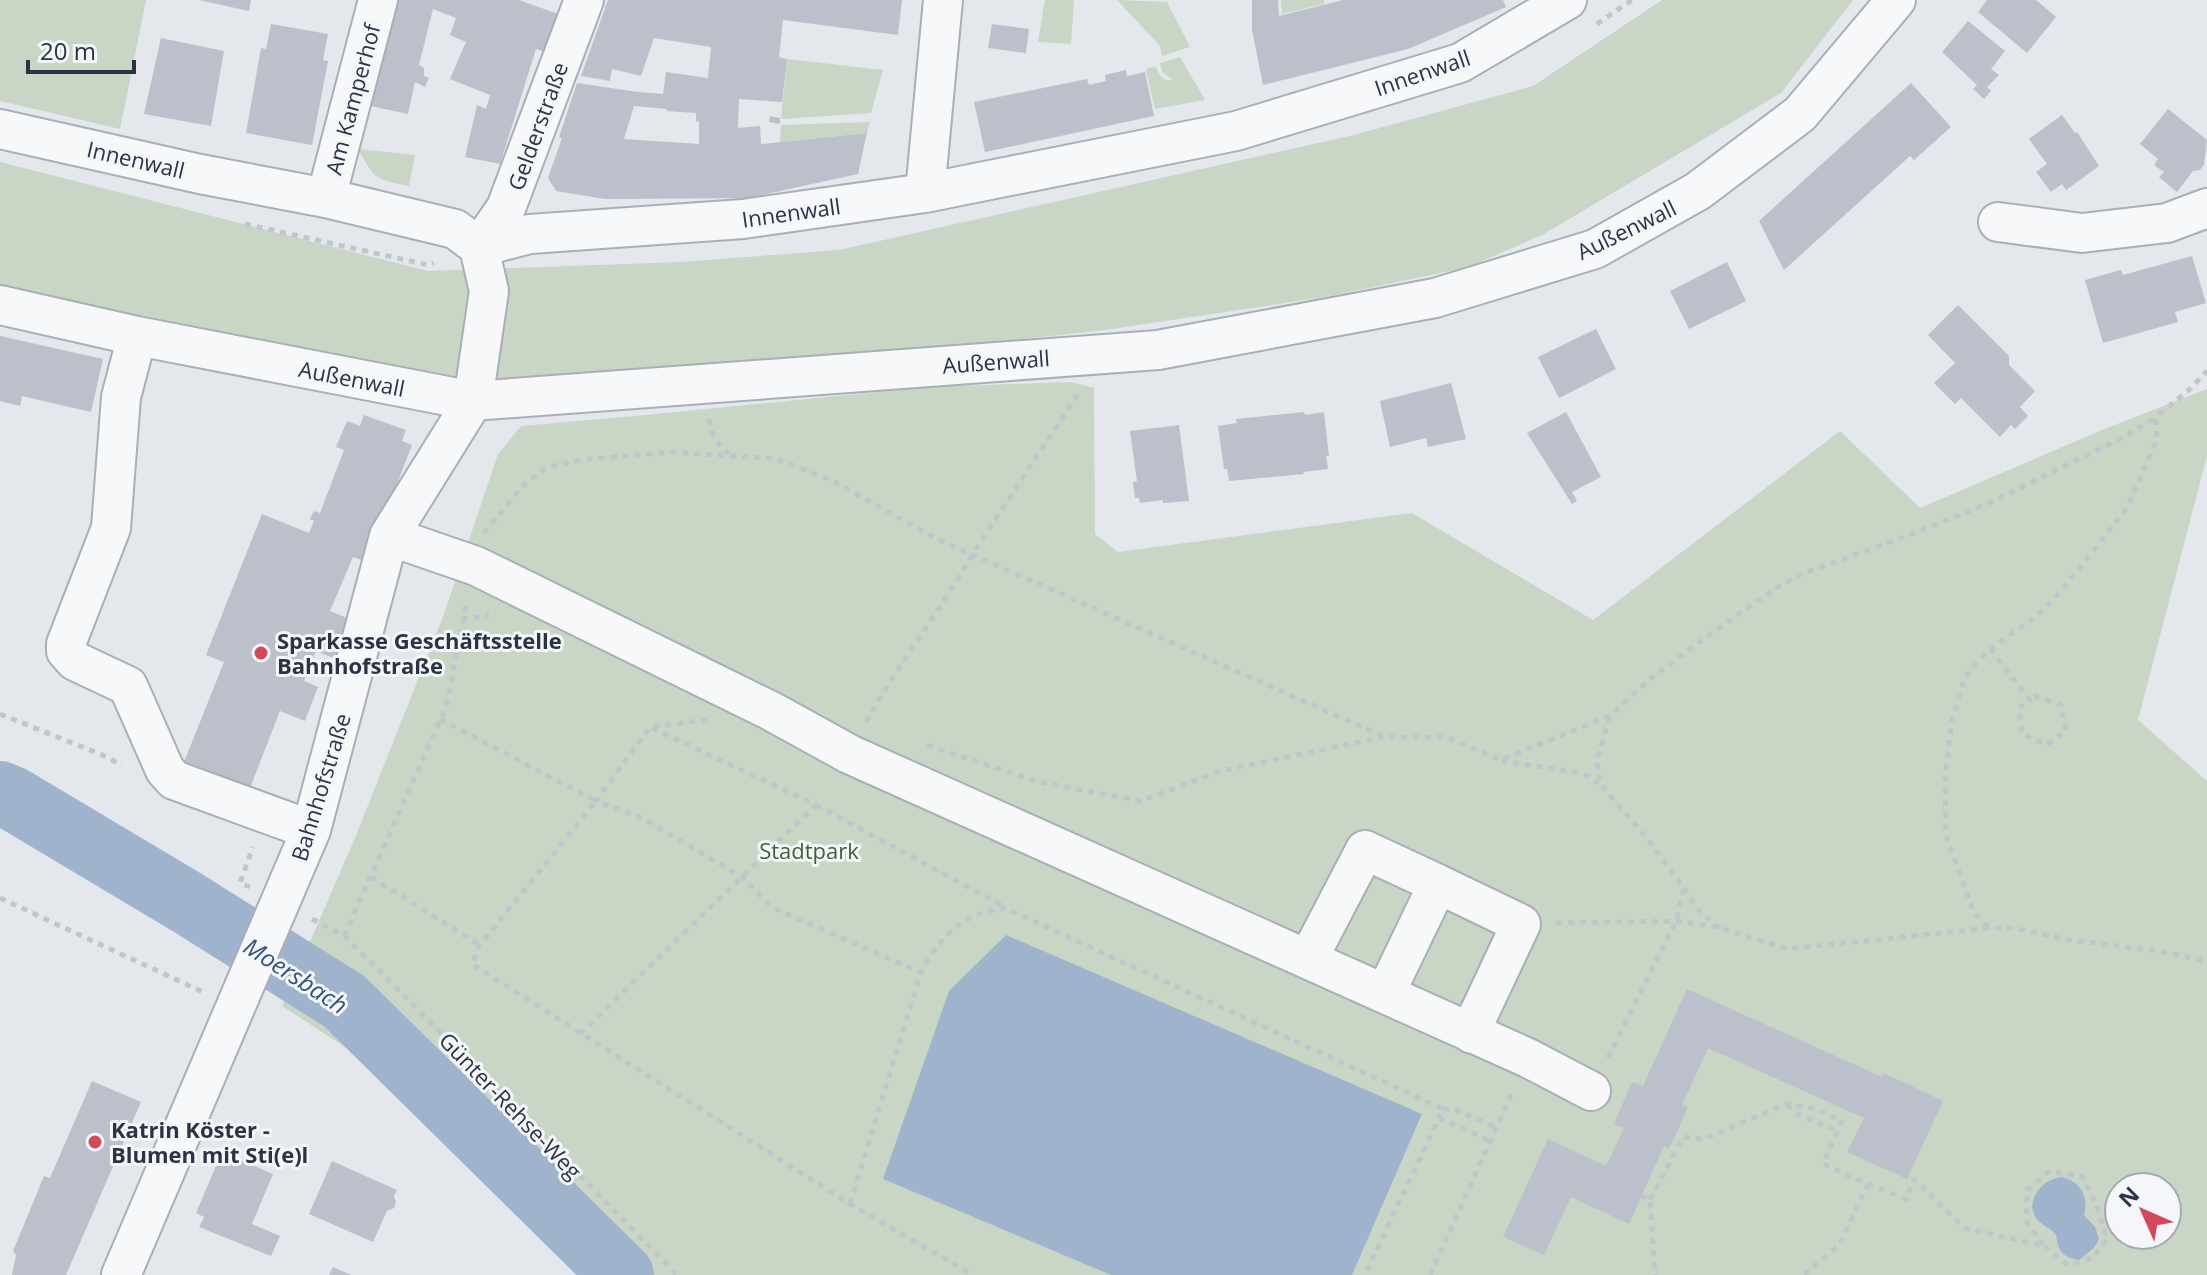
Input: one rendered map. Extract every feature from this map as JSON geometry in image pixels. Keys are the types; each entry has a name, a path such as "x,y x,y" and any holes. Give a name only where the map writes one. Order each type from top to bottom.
{"street":[{"name":"Am Kamperhof","path":"326,198 378,0"},
{"name":"Gelderstraße","path":"479,247 506,208 584,0"},
{"path":"925,193 943,0"},
{"name":"Innenwall","path":"0,129 200,174 326,198 455,229 479,247 530,234 743,219 925,193 1236,131 1460,63 1567,0"},
{"name":"Außenwall","path":"0,305 137,336 473,401 1158,350 1435,298 1595,249 1698,191 1800,114 1896,0"},
{"path":"1998,222 2082,233 2167,223 2207,208"},
{"name":"Bahnhofstraße","path":"121,1275 242,993 295,910 311,830 389,536 473,401 489,291 479,247"},
{"path":"137,336 121,397 111,528 66,644 66,651 75,661 128,686 165,770 174,780 311,830"},
{"path":"389,536 476,566 771,711 857,739 1308,959 1528,1058 1591,1091"},
{"path":"1308,959 1365,850 1521,924 1472,1034"},
{"path":"1385,994 1438,884"}],"path":[{"path":"857,739 882,694 1105,353"},
{"path":"1501,760 1611,715 1650,679 1697,644 1799,575 1987,504 2111,444 2156,417 2207,371"},
{"path":"1989,928 1974,913 1946,836 1945,776 1952,721 1964,679 1990,649 2037,616 2062,590 2127,508 2157,439 2156,417"},
{"path":"344,936 450,692 462,619 485,530 522,487 545,468 580,460 673,452 777,459 833,481 937,539 1385,737"},
{"path":"1990,649 2030,700"},
{"path":"2035,696 2061,705 2066,731 2046,745 2022,733 2019,708 2030,700 2035,696"},
{"path":"1600,784 1597,761 1611,715"},
{"path":"440,719 596,801 644,819 742,877 773,908 921,972"},
{"path":"720,719 650,727 596,801 480,945 472,964 850,1204 973,1275"},
{"path":"650,727 816,805 1005,908 1443,1109 1454,1109 1497,1128"},
{"path":"857,739 878,728"},
{"path":"917,742 1039,782 1141,801 1220,771 1385,737 1446,737 1501,760 1582,773 1600,784 1646,837 1697,909 1720,928"},
{"path":"580,1034 816,805"},
{"path":"371,877 480,945"},
{"path":"1591,1091 1676,921 1684,888"},
{"path":"0,898 242,993"},
{"path":"850,1204 921,972 936,945 958,925 988,910 1005,908"},
{"name":"Günter-Rehse-Weg","path":"295,910 344,936 677,1275"},
{"path":"1521,924 1676,921 1720,928 1788,949 2014,928 2069,940 2158,951 2207,961"},
{"path":"1430,1275 1528,1058"},
{"path":"1786,1104 1795,1113 1838,1131"},
{"path":"1676,1134 1704,1139 1786,1104 1816,1109 1842,1121 1823,1164 1906,1199 1914,1179 1964,1228 2044,1246 2068,1265 2093,1258 2107,1239 2083,1177 2050,1171 2027,1190 2026,1221 2044,1246"},
{"path":"1365,1275 1443,1109"},
{"path":"1439,1118 1491,1141"},
{"path":"1655,1275 1650,1200 1683,1137"},
{"path":"1804,1275 1840,1244 1868,1184"},
{"path":"1641,1196 1650,1200"}],"green space":[{"path":"0,0 146,0 120,129 0,101"},
{"path":"1045,0 1074,0 1071,44 1038,42"},
{"path":"1117,0 1167,2 1190,47 1162,56 1160,46"},
{"path":"1281,0 1324,0 1324,4 1282,14"},
{"path":"1662,0 1853,0 1781,93 1544,234 1469,267 1325,297 1105,330 696,375 526,381 438,379 0,289 0,162 428,271 680,262 839,250 1354,135 1533,86"},
{"path":"1180,57 1205,100 1155,109 1146,71 1156,67 1162,78 1173,80 1162,72 1160,63"},
{"path":"787,59 883,70 871,113 781,119"},
{"path":"870,122 867,133 780,142 781,125"},
{"path":"358,149 415,155 409,186 377,176"},
{"name":"Stadtpark","path":"1071,382 1094,388 1095,534 1118,552 1412,513 1593,620 1840,431 1920,508 2207,389 2207,456 2138,720 2207,781 2207,1275 587,1275 494,1176 380,1070 282,1006 355,838 444,614 498,454 521,426 928,387"}],"water":[{"path":"1006,935 1422,1114 1352,1275 1111,1275 883,1179 949,991"},
{"path":"2062,1177 2074,1182 2082,1191 2084,1215 2095,1227 2099,1239 2094,1248 2079,1260 2062,1252 2056,1235 2036,1218 2033,1211 2032,1204 2038,1191 2049,1181"}],"building":[{"path":"199,0 251,0 249,11"},
{"path":"390,0 519,0 561,15 548,53 536,49 500,164 465,157 477,105 486,109 490,95 450,79 466,42 450,35 456,18 433,9 419,65 424,68 424,76 429,78 425,87 415,82 408,114 366,105"},
{"path":"608,0 902,0 898,35 783,20 779,57 787,59 782,102 739,99 738,128 760,126 761,144 867,133 858,174 762,195 762,198 605,199 556,191 548,178 577,83 663,94 666,72 708,78 711,47 654,38 641,76 612,69 610,81 581,76","holes":["634,106 696,113 699,144 624,139"]},
{"path":"1252,0 1278,0 1279,16 1343,0 1503,0 1506,7 1408,49 1263,85 1252,30"},
{"path":"1987,0 2036,0 2056,17 2027,53 1978,12"},
{"path":"1968,21 2005,51 1991,69 1999,75 1987,87 1991,91 1984,99 1973,89 1977,85 1942,52"},
{"path":"271,24 328,34 323,60 328,61 312,145 246,133 261,48 266,49"},
{"path":"992,24 1029,29 1026,53 988,48"},
{"path":"161,38 224,51 211,126 144,114"},
{"path":"1126,70 1127,76 1145,72 1154,116 985,152 974,102 1087,79 1089,85 1106,81 1105,75"},
{"path":"1911,83 1951,127 1914,160 1910,156 1784,270 1759,221"},
{"path":"2168,109 2207,140 2204,165 2200,170 2193,171 2177,192 2159,177 2164,172 2154,165 2158,159 2140,144"},
{"path":"2062,115 2099,166 2066,190 2062,184 2051,192 2036,172 2047,164 2029,139"},
{"path":"770,116 780,118 780,124 769,122"},
{"path":"2192,256 2206,303 2175,312 2178,322 2103,343 2085,280 2121,270 2123,275"},
{"path":"1727,262 1746,301 1689,329 1670,291"},
{"path":"1958,305 2009,356 2009,365 2035,391 2020,407 2028,416 2015,429 2011,425 2000,437 1961,398 1955,404 1934,383 1955,363 1928,335"},
{"path":"1596,329 1616,369 1559,398 1538,357"},
{"path":"0,336 103,359 91,412 22,396 20,406 0,401"},
{"path":"1451,383 1466,439 1428,447 1426,438 1390,447 1380,401"},
{"path":"1304,412 1305,415 1324,412 1328,469 1229,481 1227,469 1224,469 1218,426 1237,423 1236,419"},
{"path":"1566,412 1601,477 1572,492 1577,501 1572,504 1527,433"},
{"name":"Sparkasse Geschäftsstelle Bahnhofstraße","path":"364,415 406,430 402,441 412,445 367,562 353,557 330,611 352,620 336,659 316,651 304,681 318,687 305,721 280,711 248,793 182,767 224,662 206,655 262,514 309,533 314,521 310,519 314,511 320,513 344,450 336,447 347,421 360,426"},
{"path":"1179,425 1189,501 1140,503 1139,498 1135,498 1133,482 1137,481 1130,431"},
{"path":"1687,989 1882,1077 1884,1073 1943,1101 1907,1179 1847,1152 1864,1118 1708,1048 1682,1105 1688,1107 1676,1134 1669,1149 1664,1146 1629,1224 1571,1197 1544,1255 1503,1237 1548,1139 1606,1166 1624,1128 1614,1124 1631,1084 1643,1086"},
{"path":"92,1081 141,1102 66,1275 12,1275 16,1255 13,1251 44,1176 50,1178"},
{"path":"222,1152 273,1174 252,1224 280,1236 271,1256 199,1227 204,1217 196,1213"},
{"path":"332,1161 397,1190 394,1208 387,1211 373,1242 309,1214"},
{"path":"333,1267 351,1275 329,1275"}],"waterway":[{"name":"Moersbach","path":"0,793 188,903 344,1001 622,1275"}],"place":[{"name":"Sparkasse Geschäftsstelle Bahnhofstraße","path":"261,653"},
{"name":"Katrin Köster - Blumen mit Sti(e)l","path":"95,1142"}]}
